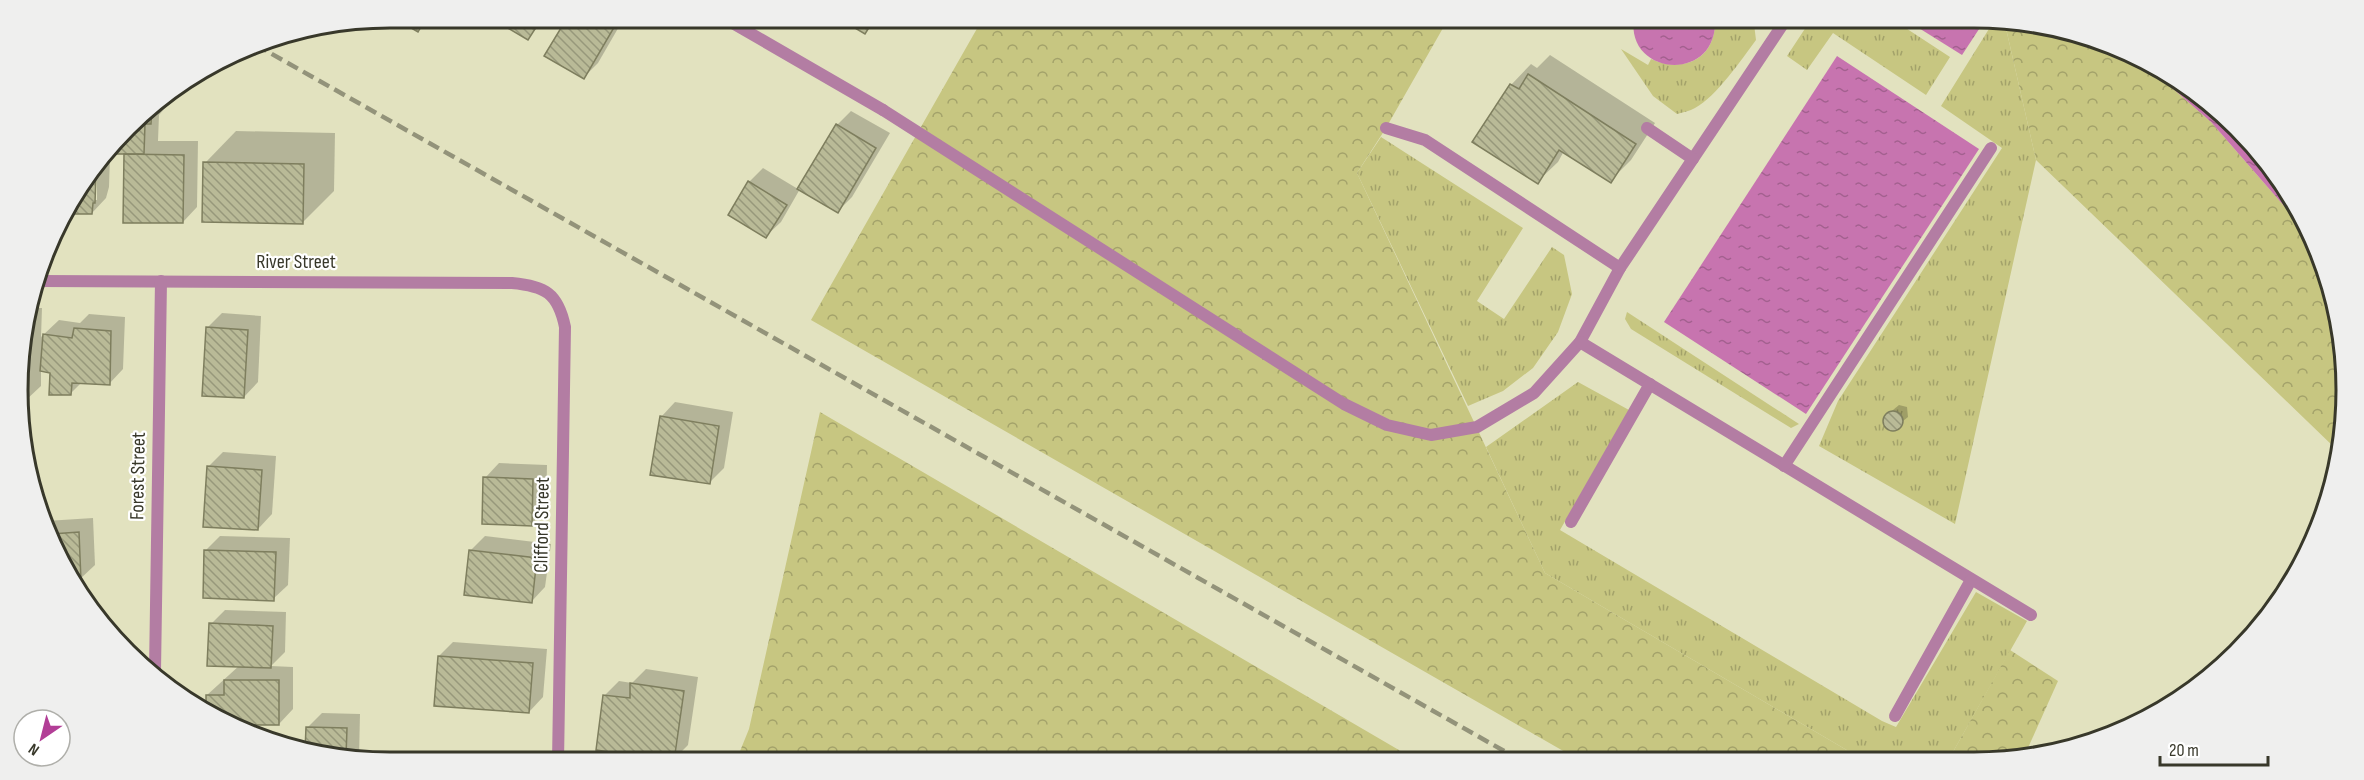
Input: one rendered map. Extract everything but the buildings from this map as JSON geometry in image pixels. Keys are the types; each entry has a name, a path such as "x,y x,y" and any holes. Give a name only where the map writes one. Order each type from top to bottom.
{"street":[{"path":"741,28 883,110 1344,404 1387,425 1431,435 1477,427 1534,393 1580,342 1620,268 1777,28"},
{"path":"1386,128 1425,140 1620,268"},
{"path":"1647,128 1693,159"},
{"path":"1784,466 1991,148"},
{"name":"River Street","path":"46,280 512,283 533,285 550,293"},
{"name":"Forest Street","path":"155,665 161,281"},
{"name":"Clifford Street","path":"550,293 562,311 565,327 558,752"},
{"path":"1580,342 2031,615"},
{"path":"1571,522 1650,384"},
{"path":"1895,716 1971,580"}],"green space":[{"path":"977,28 1443,28 1386,128 1357,173 1545,573 1850,752 1565,752 811,320"},
{"path":"1714,28 1754,28 1756,40 1712,95 1695,108 1677,114 1653,96 1621,49 1648,65 1651,59 1676,65 1687,63 1705,53"},
{"path":"1805,28 1906,28 1950,57 1926,95 1833,33 1807,70 1787,56"},
{"path":"1989,29 2006,30 2036,160 1955,524 1819,446 1838,401 2002,148 1941,106"},
{"path":"2006,30 2045,35 2112,56 2170,86 2211,122 2287,210 2308,252 2329,319 2335,366 2335,414 2331,444 2036,160"},
{"path":"1381,137 1523,228 1477,301 1504,319 1552,247 1564,255 1572,294 1558,332 1533,368 1503,391 1468,406 1357,173"},
{"path":"1627,312 1799,424 1791,428 1631,329 1625,319"},
{"path":"1578,382 1629,410 1560,530 1882,721 1896,727 1976,592 2027,621 1953,752 1850,752 1545,573 1486,447"},
{"path":"820,412 1402,752 740,752 749,729"},
{"path":"2010,650 2058,681 2028,747 1998,751 1953,752"}],"water":[{"path":"1634,28 1714,28 1712,39 1703,54 1689,63 1673,65 1657,61 1643,52 1635,38"},
{"path":"1919,28 1980,28 1962,55"},
{"path":"1837,56 1979,149 1806,414 1664,322"},
{"path":"2170,86 2230,134 2261,170 2287,210 2211,122"}],"railway":[{"path":"266,51 1506,752"}]}
